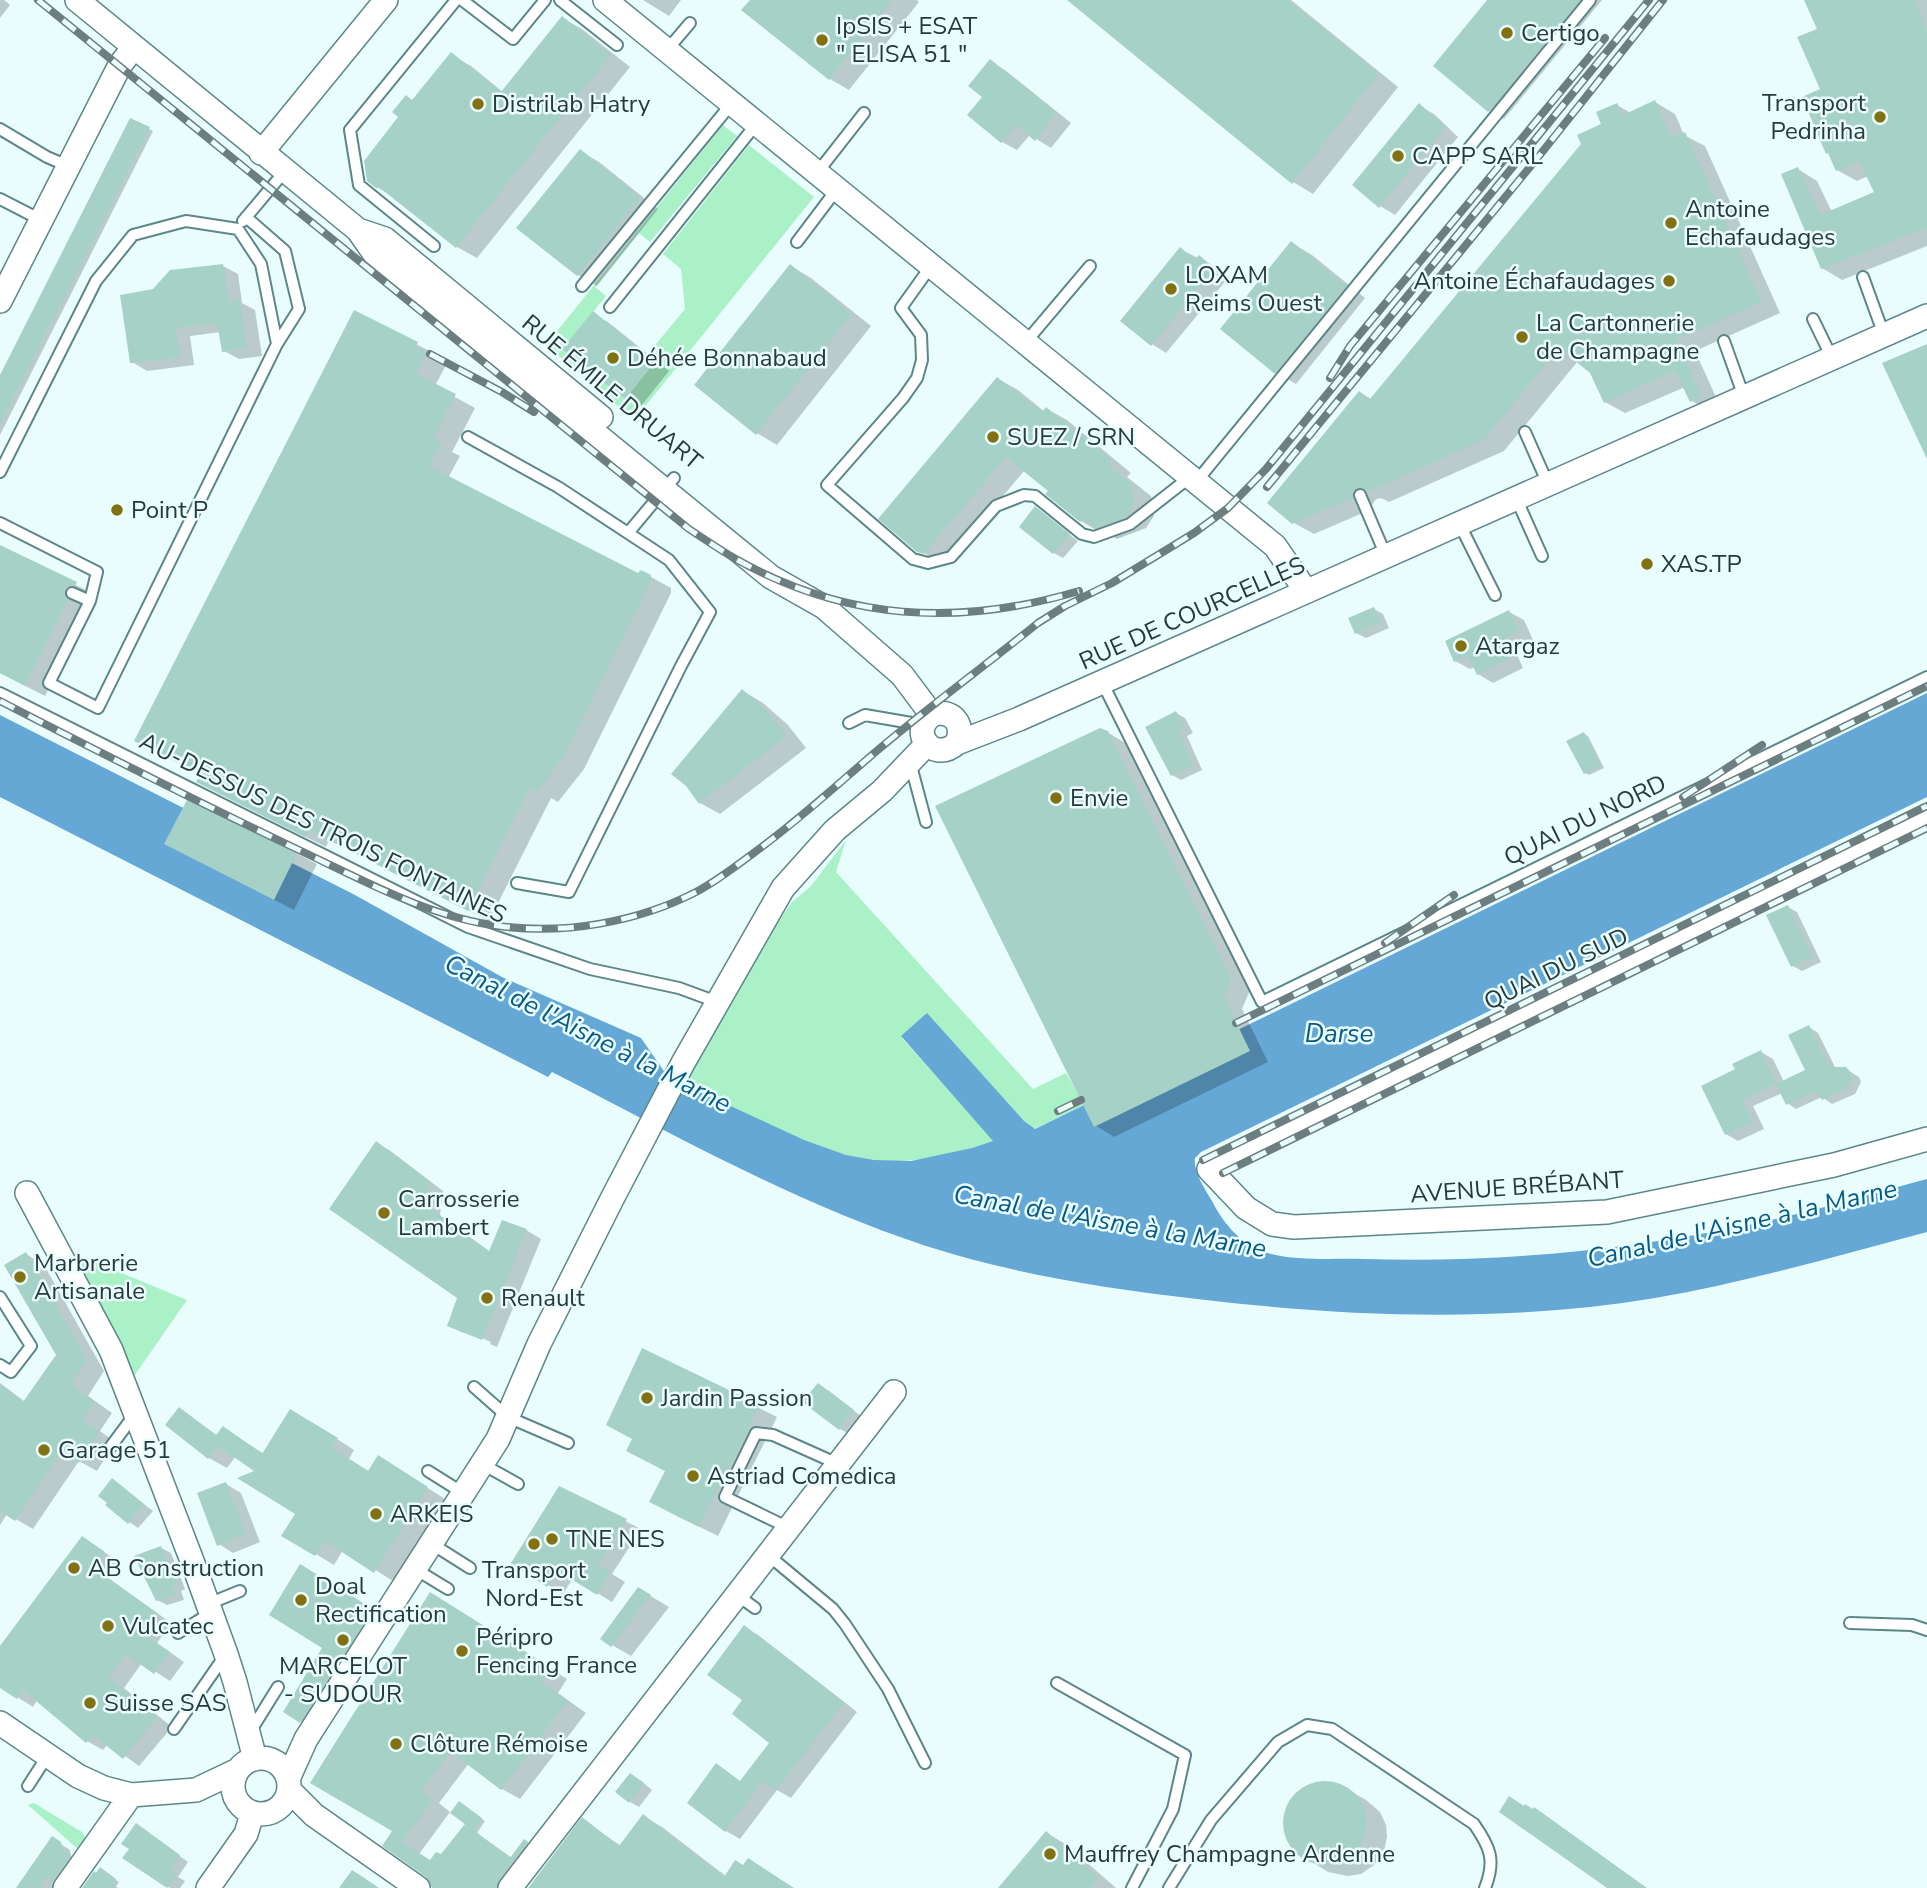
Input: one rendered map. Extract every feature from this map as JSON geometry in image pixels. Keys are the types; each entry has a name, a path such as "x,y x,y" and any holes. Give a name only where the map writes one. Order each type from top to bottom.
{"street":[{"name":"RUE ÉMILE DRUART","path":"77,0 358,230 385,239 669,483 815,593 824,607 902,675 927,728"},
{"path":"261,153 386,0"},
{"path":"605,0 1275,546 1306,592"},
{"path":"1,294 120,65 134,47"},
{"name":"RUE DE COURCELLES","path":"1019,719 956,719 947,713 927,728 934,750 945,750 1019,719 1927,316"},
{"path":"956,719 960,731 957,743"},
{"path":"196,1790 268,1814 282,1805 305,1740 498,1438 539,1344 682,1063 783,888 835,830 882,791 909,762 927,728"},
{"name":"QUAI DU SUD","path":"1209,1169 1927,816"},
{"name":"AVENUE BRÉBANT","path":"1209,1169 1247,1208 1272,1224 1308,1226 1606,1212 1835,1165 1927,1139"},
{"path":"27,1194 111,1350 226,1654 248,1735 254,1763 233,1791 244,1807 246,1833 208,1888"},
{"path":"510,1888 746,1601 768,1555 894,1392"},
{"path":"0,1723 78,1776 104,1788 131,1795 196,1790 305,1740"},
{"path":"254,1763 278,1764 288,1784 314,1815 418,1888"},
{"path":"65,1888 99,1831 131,1795"},
{"path":"276,1810 314,1815"}],"lane":[{"path":"434,246 359,185 350,130 456,0"},
{"path":"462,0 513,39 545,0"},
{"path":"560,0 617,45"},
{"path":"931,266 901,308 921,335 922,360 917,378 827,485 913,559 928,563 951,557 996,506 1024,495 1035,496 1082,534 1094,537 1130,524 1193,479 1590,0"},
{"path":"667,50 691,23"},
{"path":"582,286 732,103"},
{"path":"817,173 864,113"},
{"path":"610,307 757,124"},
{"path":"0,129 47,157 68,166"},
{"path":"238,229 285,171"},
{"path":"797,242 837,189"},
{"path":"0,199 41,220"},
{"path":"0,523 97,572 90,601 49,683 98,708 277,344 299,309 285,251 246,217"},
{"path":"0,472 96,281 133,234 186,221 238,229 261,264 277,344"},
{"path":"1026,343 1090,266"},
{"path":"1863,277 1884,335"},
{"path":"1813,319 1832,358"},
{"path":"1724,341 1744,397"},
{"path":"1525,432 1548,484"},
{"path":"468,437 558,487 669,560 710,612 569,892 517,883"},
{"path":"628,533 669,483"},
{"path":"1360,495 1385,556"},
{"path":"1516,498 1542,556"},
{"path":"1459,523 1495,595"},
{"path":"72,593 90,601"},
{"name":"QUAI DU NORD","path":"1102,682 1262,1002 1927,677"},
{"name":"AU-DESSUS DES TROIS FONTAINES","path":"0,693 468,928 590,969 679,988 717,1002"},
{"path":"849,723 865,715 927,728"},
{"path":"909,762 926,822"},
{"path":"0,1297 31,1346 11,1372 0,1365"},
{"path":"474,1387 508,1417 568,1443"},
{"path":"109,1449 135,1414"},
{"path":"789,1528 725,1497 756,1433 773,1436 838,1464"},
{"path":"482,1464 519,1484"},
{"path":"428,1471 463,1493"},
{"path":"432,1544 470,1568"},
{"path":"768,1555 833,1609 845,1624 888,1689 925,1763"},
{"path":"415,1569 448,1589"},
{"path":"178,1633 209,1609 240,1591"},
{"path":"1850,1623 1912,1625 1927,1630"},
{"path":"174,1729 226,1654"},
{"path":"1057,1683 1185,1755 1173,1809 1132,1888"},
{"path":"248,1735 278,1687"},
{"path":"1169,1888 1211,1820 1278,1742 1307,1725 1332,1729 1474,1824 1492,1859 1485,1888"},
{"path":"28,1786 48,1755"}],"green space":[{"path":"723,125 737,136 650,242 639,233 595,287 606,296 563,349 625,399 655,362 647,355 685,309 681,269 663,254 749,145 814,197 634,420 546,345"},
{"path":"846,840 836,872 1033,1089 1066,1073 1084,1105 1034,1129 901,1037 994,1141 934,1157 887,1161 849,1156 825,1149 684,1083 724,1004 791,903 811,886"},
{"path":"73,1253 187,1300 132,1379 109,1321"},
{"path":"34,1803 82,1832 86,1838 79,1850 28,1805"}],"water":[{"path":"1927,693 1927,797 1201,1152 1195,1158 1203,1186 1231,1230 1259,1250 1310,1259 1509,1257 1653,1242 1770,1220 1927,1179 1927,1232 1689,1292 1598,1306 1541,1311 1426,1315 1254,1305 1162,1295 1058,1279 923,1245 827,1209 780,1188 552,1072 548,1077 0,797 0,715 355,895 502,977 641,1038 668,1077 804,1140 846,1155 874,1160 911,1161 993,1141 901,1036 927,1013 1024,1121 1035,1129"}],"building":[{"name":"IpSIS + ESAT \" ELISA 51 \"","path":"750,0 892,0 829,80 741,10"},
{"path":"1067,0 1288,0 1379,74 1292,184"},
{"name":"Certigo","path":"1487,0 1580,0 1488,112 1433,66"},
{"name":"Transport Pedrinha","path":"1804,0 1914,0 1927,30 1927,228 1821,269 1781,174 1798,167 1820,215 1874,192 1859,161 1836,171 1802,97 1820,89 1797,37 1817,29"},
{"path":"562,16 611,55 456,248 380,188 367,181 364,161 398,117 392,112 406,95 412,100 451,52 501,92"},
{"path":"990,59 1057,113 1035,141 1016,125 1001,143 967,115 982,97 968,86"},
{"name":"La Cartonnerie de Champagne","path":"1655,100 1672,138 1685,132 1762,302 1676,340 1702,396 1690,402 1675,371 1604,403 1590,373 1559,348 1484,440 1367,492 1362,487 1356,488 1352,493 1353,498 1292,524 1267,503 1359,391 1370,399 1581,144 1577,135 1601,124 1596,112 1617,103 1623,115"},
{"name":"CAPP SARL","path":"1419,103 1445,127 1379,208 1352,185"},
{"path":"130,118 150,127 0,425 0,375"},
{"path":"580,149 640,197 577,276 516,228"},
{"path":"1291,241 1346,286 1275,374 1220,329"},
{"name":"LOXAM Reims Ouest","path":"1180,247 1195,260 1199,255 1214,268 1151,346 1120,321"},
{"path":"223,264 229,301 240,300 247,348 222,352 217,323 176,328 180,357 130,363 120,295 153,289 170,270"},
{"path":"790,264 852,314 756,435 694,385"},
{"path":"354,310 418,342 416,346 427,352 416,374 456,394 433,439 441,443 429,466 638,573 641,570 651,575 651,581 564,757 537,792 530,788 468,911 309,830 305,837 196,782 200,774 134,741"},
{"name":"Déhée Bonnabaud","path":"593,311 655,362 625,399 562,349"},
{"path":"1927,344 1927,459 1882,363"},
{"path":"997,377 1042,412 1046,407 1112,460 1108,465 1131,483 1135,504 1126,517 1095,528 1083,519 1080,522 1045,494 1048,491 1006,457 924,554 917,552 878,519"},
{"path":"1035,506 1070,534 1053,554 1019,527"},
{"path":"0,545 77,582 75,586 71,585 65,589 64,594 68,600 25,686 0,673"},
{"path":"1374,607 1381,622 1355,634 1348,618"},
{"path":"1509,610 1519,631 1501,641 1509,659 1477,675 1468,656 1454,662 1445,641"},
{"path":"742,689 768,712 787,736 699,804 686,786 671,774"},
{"path":"1176,711 1185,728 1179,731 1194,765 1171,776 1145,727"},
{"path":"1100,728 1108,731 1231,978 1224,997 1250,1051 1094,1127 935,806"},
{"path":"1584,732 1601,766 1584,774 1566,741"},
{"path":"189,796 298,851 274,900 164,844"},
{"path":"1788,905 1812,957 1791,967 1766,915"},
{"path":"1809,1025 1830,1067 1846,1067 1852,1074 1852,1080 1845,1089 1822,1100 1816,1091 1786,1105 1776,1084 1805,1070 1788,1035"},
{"path":"1761,1050 1776,1084 1742,1100 1753,1122 1725,1135 1701,1086 1735,1069 1732,1064"},
{"path":"376,1141 429,1181 426,1205 489,1251 502,1220 527,1229 482,1340 447,1326 457,1298 329,1209"},
{"path":"26,1252 87,1360 71,1384 95,1402 83,1420 99,1431 79,1463 62,1451 15,1521 0,1511 0,1384 23,1402 56,1355 4,1265"},
{"path":"642,1348 760,1405 699,1527 649,1502 665,1471 626,1451 632,1439 606,1425"},
{"path":"818,1383 854,1410 839,1430 802,1402"},
{"path":"179,1407 216,1435 223,1426 262,1454 290,1409 338,1438 332,1448 368,1471 378,1455 428,1487 374,1573 325,1541 315,1556 281,1536 295,1514 237,1478 254,1471 218,1446 208,1459 165,1425"},
{"path":"112,1478 144,1504 128,1524 98,1496"},
{"path":"226,1482 246,1534 217,1546 197,1493"},
{"path":"559,1486 627,1519 598,1564 611,1572 597,1595 558,1571 547,1587 511,1563"},
{"path":"82,1536 105,1552 85,1576 98,1571 157,1613 142,1633 170,1652 154,1674 126,1654 109,1678 157,1717 123,1759 93,1735 86,1743 23,1690 17,1699 0,1688 0,1646"},
{"path":"161,1546 177,1584 172,1585 176,1595 156,1601 134,1556"},
{"path":"300,1564 373,1609 300,1723 283,1712 322,1648 269,1615"},
{"path":"638,1587 651,1595 611,1647 600,1639"},
{"path":"430,1592 550,1667 541,1682 568,1701 501,1790 451,1752 421,1791 433,1800 402,1842 430,1860 436,1852 441,1854 465,1824 510,1858 524,1839 528,1842 499,1879 496,1888 432,1888 426,1877 382,1846 392,1831 310,1783"},
{"path":"744,1625 844,1702 776,1791 763,1781 725,1832 687,1803 716,1763 740,1781 769,1743 732,1714 742,1700 707,1675"},
{"path":"630,1773 644,1783 629,1803 615,1792"},
{"path":"1325,1781 1341,1784 1355,1793 1364,1807 1367,1823 1364,1839 1355,1853 1341,1862 1325,1865 1309,1862 1295,1853 1286,1839 1283,1823 1286,1807 1295,1793 1309,1784"},
{"path":"1509,1796 1524,1806 1534,1807 1647,1888 1607,1888 1499,1812"},
{"path":"459,1801 482,1818 473,1830 450,1813"},
{"path":"643,1814 724,1877 735,1860 743,1865 748,1858 794,1888 528,1888 582,1817 619,1846"},
{"path":"136,1823 180,1855 170,1870 177,1875 167,1888 122,1858 129,1849 121,1844"},
{"name":"Mauffrey Champagne Ardenne","path":"1046,1831 1099,1878 1090,1888 998,1888"},
{"path":"52,1836 61,1842 62,1849 71,1855 53,1881 46,1877 39,1888 16,1888"},
{"path":"100,1867 116,1879 112,1884 118,1888 82,1888 94,1871 96,1873"},
{"path":"352,1870 360,1875 379,1888 339,1888"}],"railway":[{"path":"38,0 689,529 734,558 776,579 818,595 860,606 903,612 990,610 1034,603 1079,591"},
{"path":"0,701 347,873 396,896 447,915 499,926 549,929 600,924 674,902 711,883 771,840 899,733 1038,623 1065,606 1112,583 1194,533 1228,508 1266,469 1649,0"},
{"path":"1267,487 1539,156 1663,0"},
{"path":"1330,378 1350,346 1605,38"},
{"path":"430,354 534,412"},
{"path":"1236,1023 1927,686"},
{"path":"1683,797 1762,745"},
{"path":"1203,1160 1927,806"},
{"path":"1223,1173 1927,828"},
{"path":"1385,943 1454,895"},
{"path":"1058,1111 1081,1100"}],"place":[{"name":"Certigo","path":"1507,33"},
{"name":"IpSIS + ESAT \" ELISA 51 \"","path":"822,40"},
{"name":"Distrilab Hatry","path":"478,104"},
{"name":"Transport Pedrinha","path":"1880,117"},
{"name":"CAPP SARL","path":"1398,156"},
{"name":"Antoine Echafaudages","path":"1671,223"},
{"name":"Antoine Échafaudages","path":"1669,281"},
{"name":"LOXAM Reims Ouest","path":"1171,289"},
{"name":"La Cartonnerie de Champagne","path":"1522,337"},
{"name":"Déhée Bonnabaud","path":"613,358"},
{"name":"SUEZ / SRN","path":"993,437"},
{"name":"Point P","path":"117,510"},
{"name":"XAS.TP","path":"1647,564"},
{"name":"Atargaz","path":"1461,646"},
{"name":"Envie","path":"1056,798"},
{"name":"Carrosserie Lambert","path":"384,1213"},
{"name":"Marbrerie Artisanale","path":"20,1277"},
{"name":"Renault","path":"487,1298"},
{"name":"Jardin Passion","path":"647,1398"},
{"name":"Garage 51","path":"44,1450"},
{"name":"Astriad Comedica","path":"693,1476"},
{"name":"ARKEIS","path":"376,1514"},
{"name":"TNE NES","path":"552,1539"},
{"name":"Transport Nord-Est","path":"534,1544"},
{"name":"AB Construction","path":"74,1568"},
{"name":"Doal Rectification","path":"301,1600"},
{"name":"Vulcatec","path":"108,1626"},
{"name":"MARCELOT - SUDOUR","path":"343,1640"},
{"name":"Péripro Fencing France","path":"462,1651"},
{"name":"Suisse SAS","path":"90,1703"},
{"name":"Clôture Rémoise","path":"396,1744"},
{"name":"Mauffrey Champagne Ardenne","path":"1050,1854"}],"water label":[{"name":"Canal de l'Aisne à la Marne","path":"588,1033"},
{"name":"Darse","path":"1339,1033"},
{"name":"Canal de l'Aisne à la Marne","path":"1110,1221"},
{"name":"Canal de l'Aisne à la Marne","path":"1742,1223"}]}
